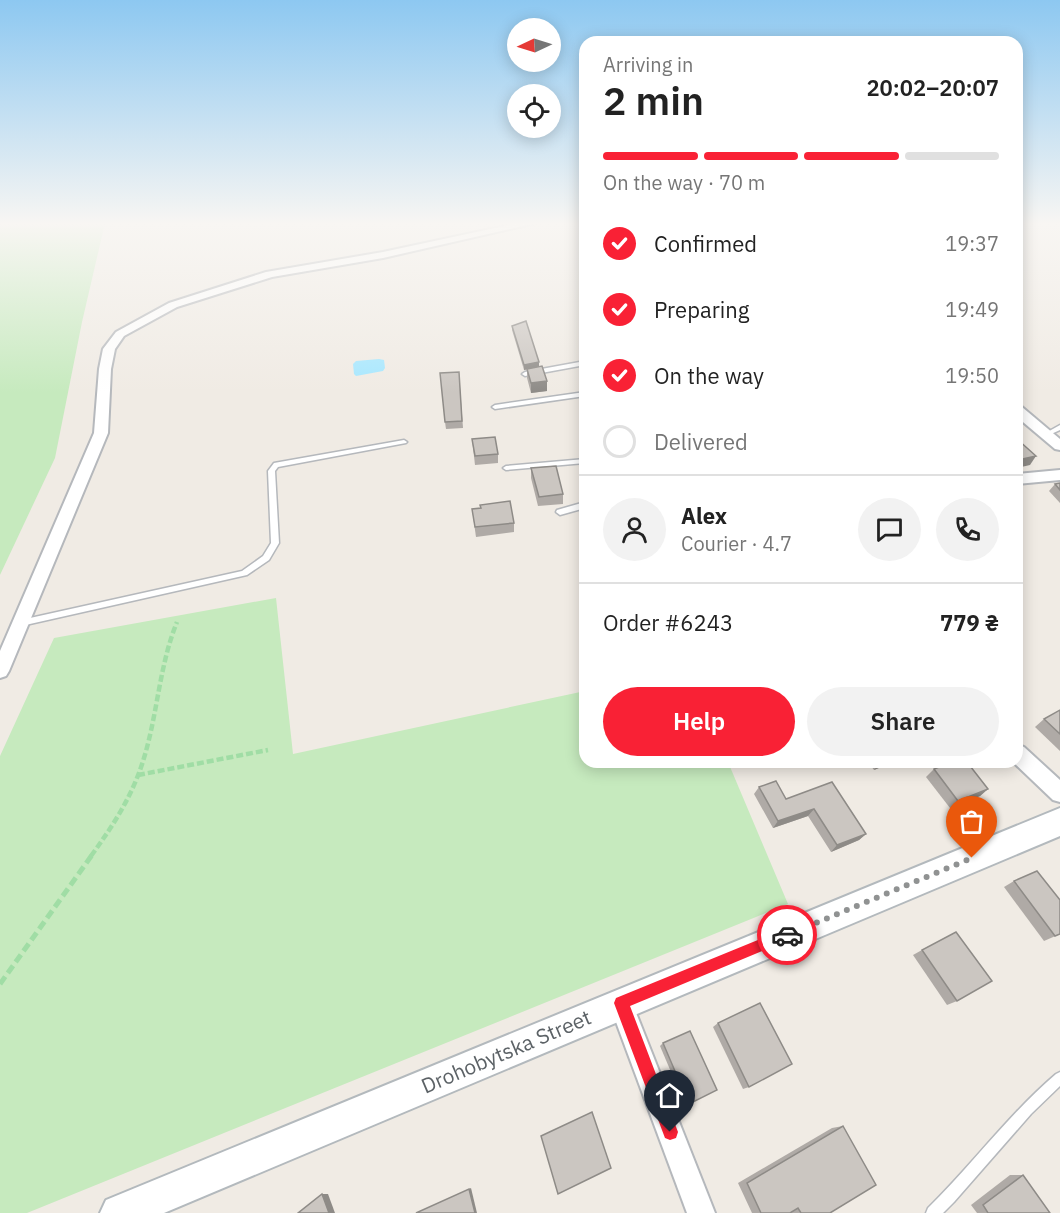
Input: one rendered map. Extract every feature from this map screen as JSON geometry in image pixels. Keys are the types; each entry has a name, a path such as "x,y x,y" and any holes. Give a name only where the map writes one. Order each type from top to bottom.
{"street":[{"path":"0,671 101,433 105,369 109,349 120,334 173,305 251,280"},
{"path":"1023,415 1060,446"},
{"path":"1023,478 1060,475"},
{"path":"1023,759 1060,793"},
{"name":"Drohobytska Street","path":"119,1213 1060,822"},
{"path":"621,1003 701,1213"}],"lane":[{"path":"525,374 579,364"},
{"path":"495,407 579,395"},
{"path":"1047,434 1060,427"},
{"path":"21,623 244,573 266,558 275,543 271,471 276,465 404,442"},
{"path":"506,468 579,462"},
{"path":"560,512 579,507"},
{"path":"933,1213 969,1178 1025,1112 1060,1078"}],"path":[{"path":"0,984 119,818 131,796 152,727 160,675 169,640 177,622"},
{"path":"138,775 268,750"}],"green space":[{"path":"0,280 92,280 55,458 0,575"},
{"path":"276,598 293,754 579,692 579,768 731,768 788,904 27,1213 0,1213 0,756 54,638"}],"water":[{"path":"384,360 383,371 356,376 354,374 353,364 356,361"}],"building":[{"path":"526,321 539,362 524,365 512,326"},
{"path":"542,366 547,381 531,383 527,369"},
{"path":"459,372 462,421 445,422 440,373"},
{"path":"495,437 498,454 475,456 472,439"},
{"path":"1023,444 1036,456 1023,459"},
{"path":"556,466 563,494 539,497 531,468"},
{"path":"510,501 514,523 475,527 472,509 481,508 480,505"},
{"path":"1060,710 1060,734 1044,719"},
{"path":"972,768 988,789 958,801 934,769"},
{"path":"776,781 786,799 832,782 866,834 837,845 814,809 778,821 759,787"},
{"path":"1037,871 1060,900 1060,934 1055,936 1014,881"},
{"path":"956,932 992,981 957,1001 922,950"},
{"path":"760,1003 792,1064 749,1087 718,1023"},
{"path":"690,1031 717,1090 689,1104 663,1043"},
{"path":"592,1112 611,1168 558,1194 541,1136"},
{"path":"843,1126 876,1185 830,1213 801,1213 798,1208 790,1213 761,1213 747,1183"},
{"path":"1023,1175 1050,1213 988,1213 983,1205"},
{"path":"469,1189 475,1213 416,1213"},
{"path":"322,1194 329,1213 298,1213"}],"way so far":[{"path":"787,935 972,858"}],"route":[{"path":"670,1132 621,1003 787,935"}]}
